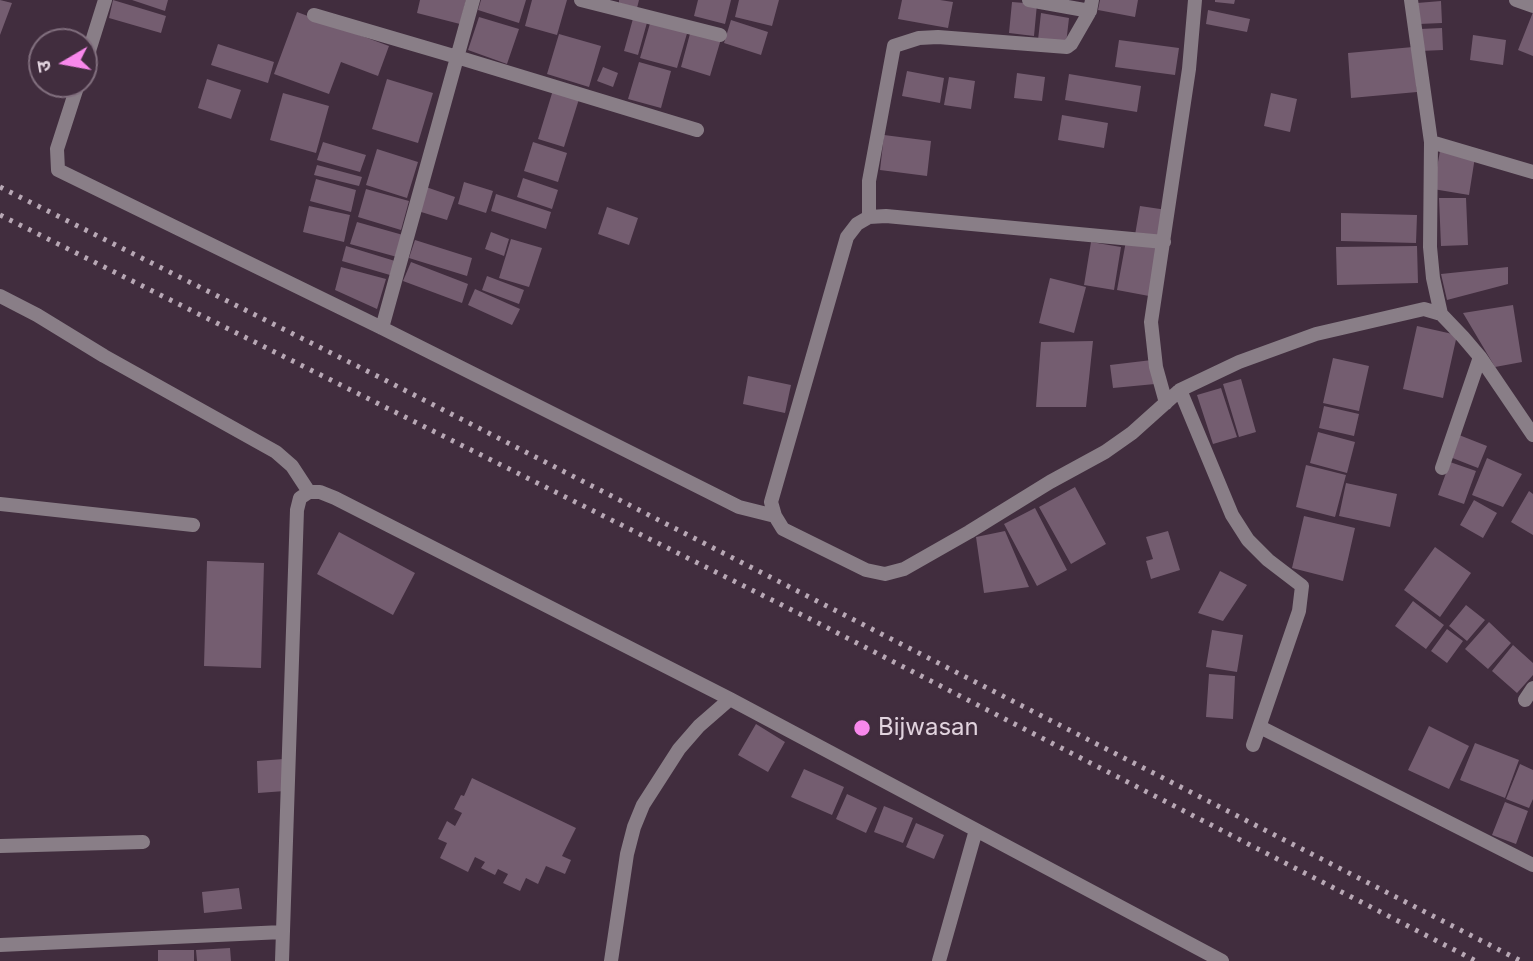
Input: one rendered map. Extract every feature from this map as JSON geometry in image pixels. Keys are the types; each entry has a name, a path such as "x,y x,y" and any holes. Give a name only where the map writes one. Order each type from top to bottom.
{"street":[{"path":"96,28 105,0"},
{"path":"382,328 473,0"},
{"path":"581,0 720,35"},
{"path":"869,217 869,181 894,46 919,38 938,37 1067,47 1091,6 1029,0"},
{"path":"1166,403 1156,367 1151,322 1189,69 1195,0"},
{"path":"1411,0 1431,142 1430,247 1441,314 1480,357 1533,435"},
{"path":"314,15 697,130"},
{"path":"73,98 57,149 58,170 739,506 775,516"},
{"path":"1431,142 1533,172"},
{"path":"1164,242 886,216 869,217 857,223 847,237 771,502 783,529 866,570 886,574 904,569 1104,452 1132,433 1180,390 1239,362 1316,334 1424,309 1441,314"},
{"path":"0,296 276,452 292,466 309,492"},
{"path":"1442,468 1480,357"},
{"path":"1180,390 1232,516 1248,540 1268,560 1302,586 1299,611 1253,745"},
{"path":"282,961 296,510 300,498 309,492 320,492 335,498 730,699 1222,961"},
{"path":"0,504 193,525"},
{"path":"611,961 627,854 643,805 679,750 699,726 730,699"},
{"path":"1260,727 1533,865"},
{"path":"939,961 975,830"},
{"path":"0,846 143,842"},
{"path":"0,945 283,932"}],"building":[{"path":"0,0 12,3 0,35"},
{"path":"113,0 166,16 161,33 109,18"},
{"path":"132,0 168,0 165,11"},
{"path":"420,0 466,0 460,24 417,13"},
{"path":"481,0 526,0 519,23 478,10"},
{"path":"532,0 567,0 557,35 525,26"},
{"path":"619,0 639,0 637,8 619,3"},
{"path":"698,0 731,0 725,24 694,16"},
{"path":"739,0 779,0 772,26 735,17"},
{"path":"902,0 953,2 948,28 898,19"},
{"path":"1100,0 1138,0 1135,17 1098,10"},
{"path":"1215,0 1235,0 1234,4"},
{"path":"1441,1 1442,23 1419,24 1417,3"},
{"path":"1012,2 1037,4 1034,36 1009,33"},
{"path":"1208,10 1250,19 1247,32 1206,24"},
{"path":"297,12 389,46 378,76 341,62 329,94 274,74"},
{"path":"1533,12 1533,56 1518,50"},
{"path":"1041,13 1069,18 1066,44 1038,40"},
{"path":"634,15 648,19 638,55 624,51"},
{"path":"479,17 519,29 507,64 468,50"},
{"path":"651,20 688,30 677,68 640,58"},
{"path":"731,20 768,32 761,55 724,43"},
{"path":"1442,28 1443,50 1420,51 1420,29"},
{"path":"691,30 721,39 710,76 681,67"},
{"path":"559,34 601,46 589,87 547,74"},
{"path":"1473,35 1506,40 1503,65 1470,60"},
{"path":"1119,40 1179,48 1175,75 1115,67"},
{"path":"218,44 274,62 268,83 211,65"},
{"path":"1413,47 1417,92 1351,98 1348,53"},
{"path":"639,62 671,71 661,108 628,99"},
{"path":"603,67 618,73 613,87 597,81"},
{"path":"907,71 944,78 940,103 902,96"},
{"path":"1017,73 1045,77 1042,101 1014,98"},
{"path":"1069,74 1141,86 1137,112 1065,100"},
{"path":"949,77 975,81 971,109 944,105"},
{"path":"207,79 241,90 231,119 198,108"},
{"path":"387,79 433,93 418,143 372,129"},
{"path":"553,90 579,99 564,147 538,139"},
{"path":"283,93 329,106 316,153 270,140"},
{"path":"1271,93 1297,99 1290,132 1264,126"},
{"path":"1062,115 1108,123 1104,148 1058,140"},
{"path":"884,135 931,141 927,176 880,170"},
{"path":"323,142 366,155 360,172 317,160"},
{"path":"533,142 567,153 558,182 524,171"},
{"path":"377,149 418,162 407,198 366,185"},
{"path":"1440,151 1475,157 1469,195 1433,189"},
{"path":"317,165 362,177 359,186 314,175"},
{"path":"523,178 558,190 552,209 517,197"},
{"path":"316,179 356,190 351,212 310,201"},
{"path":"464,182 493,191 486,213 458,204"},
{"path":"426,187 455,197 447,220 418,211"},
{"path":"366,189 409,201 401,230 358,217"},
{"path":"496,194 551,212 546,229 491,211"},
{"path":"1439,198 1466,198 1468,245 1441,246"},
{"path":"309,206 350,215 344,242 303,232"},
{"path":"1140,206 1167,210 1162,239 1135,235"},
{"path":"607,207 638,218 629,245 598,234"},
{"path":"1341,213 1417,215 1416,243 1341,241"},
{"path":"357,222 403,235 397,257 350,244"},
{"path":"491,232 509,239 504,256 485,249"},
{"path":"511,239 542,248 529,287 499,278"},
{"path":"415,240 472,258 467,276 409,258"},
{"path":"1126,241 1158,248 1149,296 1117,290"},
{"path":"1091,242 1121,247 1114,290 1084,285"},
{"path":"346,246 395,261 390,275 342,261"},
{"path":"1417,246 1418,283 1337,285 1336,247"},
{"path":"411,262 468,284 462,303 403,281"},
{"path":"341,267 386,279 377,309 335,290"},
{"path":"1508,267 1508,284 1447,300 1441,274"},
{"path":"487,276 524,290 519,304 482,290"},
{"path":"1050,278 1086,287 1074,333 1039,323"},
{"path":"475,289 520,309 512,325 468,305"},
{"path":"1513,305 1522,362 1495,367 1463,313"},
{"path":"1417,326 1457,335 1443,398 1403,389"},
{"path":"1093,341 1086,407 1036,407 1041,342"},
{"path":"1333,358 1369,366 1359,411 1323,403"},
{"path":"1152,360 1155,384 1113,388 1110,365"},
{"path":"748,376 791,385 785,413 743,404"},
{"path":"1241,379 1256,432 1239,437 1223,384"},
{"path":"1221,388 1237,437 1213,444 1197,395"},
{"path":"1324,406 1359,414 1354,436 1319,428"},
{"path":"1318,432 1355,442 1347,473 1310,463"},
{"path":"1459,435 1487,446 1478,468 1450,457"},
{"path":"1487,458 1522,474 1503,507 1472,495"},
{"path":"1450,462 1476,471 1464,504 1438,495"},
{"path":"1306,465 1346,475 1335,517 1296,507"},
{"path":"1346,483 1397,494 1390,527 1339,516"},
{"path":"1075,487 1106,544 1071,564 1039,507"},
{"path":"1529,491 1533,494 1533,535 1511,522"},
{"path":"1474,500 1497,513 1483,538 1460,525"},
{"path":"1035,508 1067,570 1037,586 1004,524"},
{"path":"1304,516 1355,528 1343,581 1292,568"},
{"path":"1005,531 1029,587 984,593 976,537"},
{"path":"1168,531 1180,570 1151,579 1146,561 1153,559 1146,537"},
{"path":"339,532 415,573 393,615 317,574"},
{"path":"1435,547 1471,573 1440,617 1404,590"},
{"path":"207,561 264,563 261,668 204,666"},
{"path":"1220,571 1247,585 1223,621 1198,613"},
{"path":"1413,601 1444,625 1426,649 1395,626"},
{"path":"1466,605 1485,620 1467,641 1449,626"},
{"path":"1489,622 1511,643 1488,669 1465,649"},
{"path":"1447,629 1463,641 1447,663 1431,651"},
{"path":"1212,630 1243,635 1237,672 1206,667"},
{"path":"1513,645 1533,663 1533,675 1517,693 1492,671"},
{"path":"1209,674 1235,676 1233,719 1206,717"},
{"path":"756,724 785,742 768,772 738,755"},
{"path":"1429,726 1469,746 1449,789 1408,770"},
{"path":"1475,743 1519,760 1505,798 1460,780"},
{"path":"284,759 285,791 258,793 257,761"},
{"path":"1520,764 1533,770 1533,799 1529,808 1506,799"},
{"path":"804,769 844,787 832,815 791,797"},
{"path":"472,778 576,828 562,856 571,860 565,874 546,866 538,884 526,878 520,891 503,883 508,874 498,869 495,875 481,868 485,862 475,857 468,872 440,858 447,843 438,839 447,821 455,826 462,813 454,809 461,795 464,796"},
{"path":"847,794 877,808 866,833 836,819"},
{"path":"1505,802 1528,811 1516,844 1492,835"},
{"path":"884,806 913,818 903,843 874,832"},
{"path":"916,823 944,835 934,859 906,847"},
{"path":"239,888 242,909 204,913 202,892"},
{"path":"230,948 231,961 197,961 196,950"},
{"path":"158,950 194,950 194,961 158,961"}],"railway":[{"path":"0,187 377,376 1521,961"},
{"path":"0,215 818,623 1476,961"}],"place":[{"name":"Bijwasan","path":"862,728"}]}
